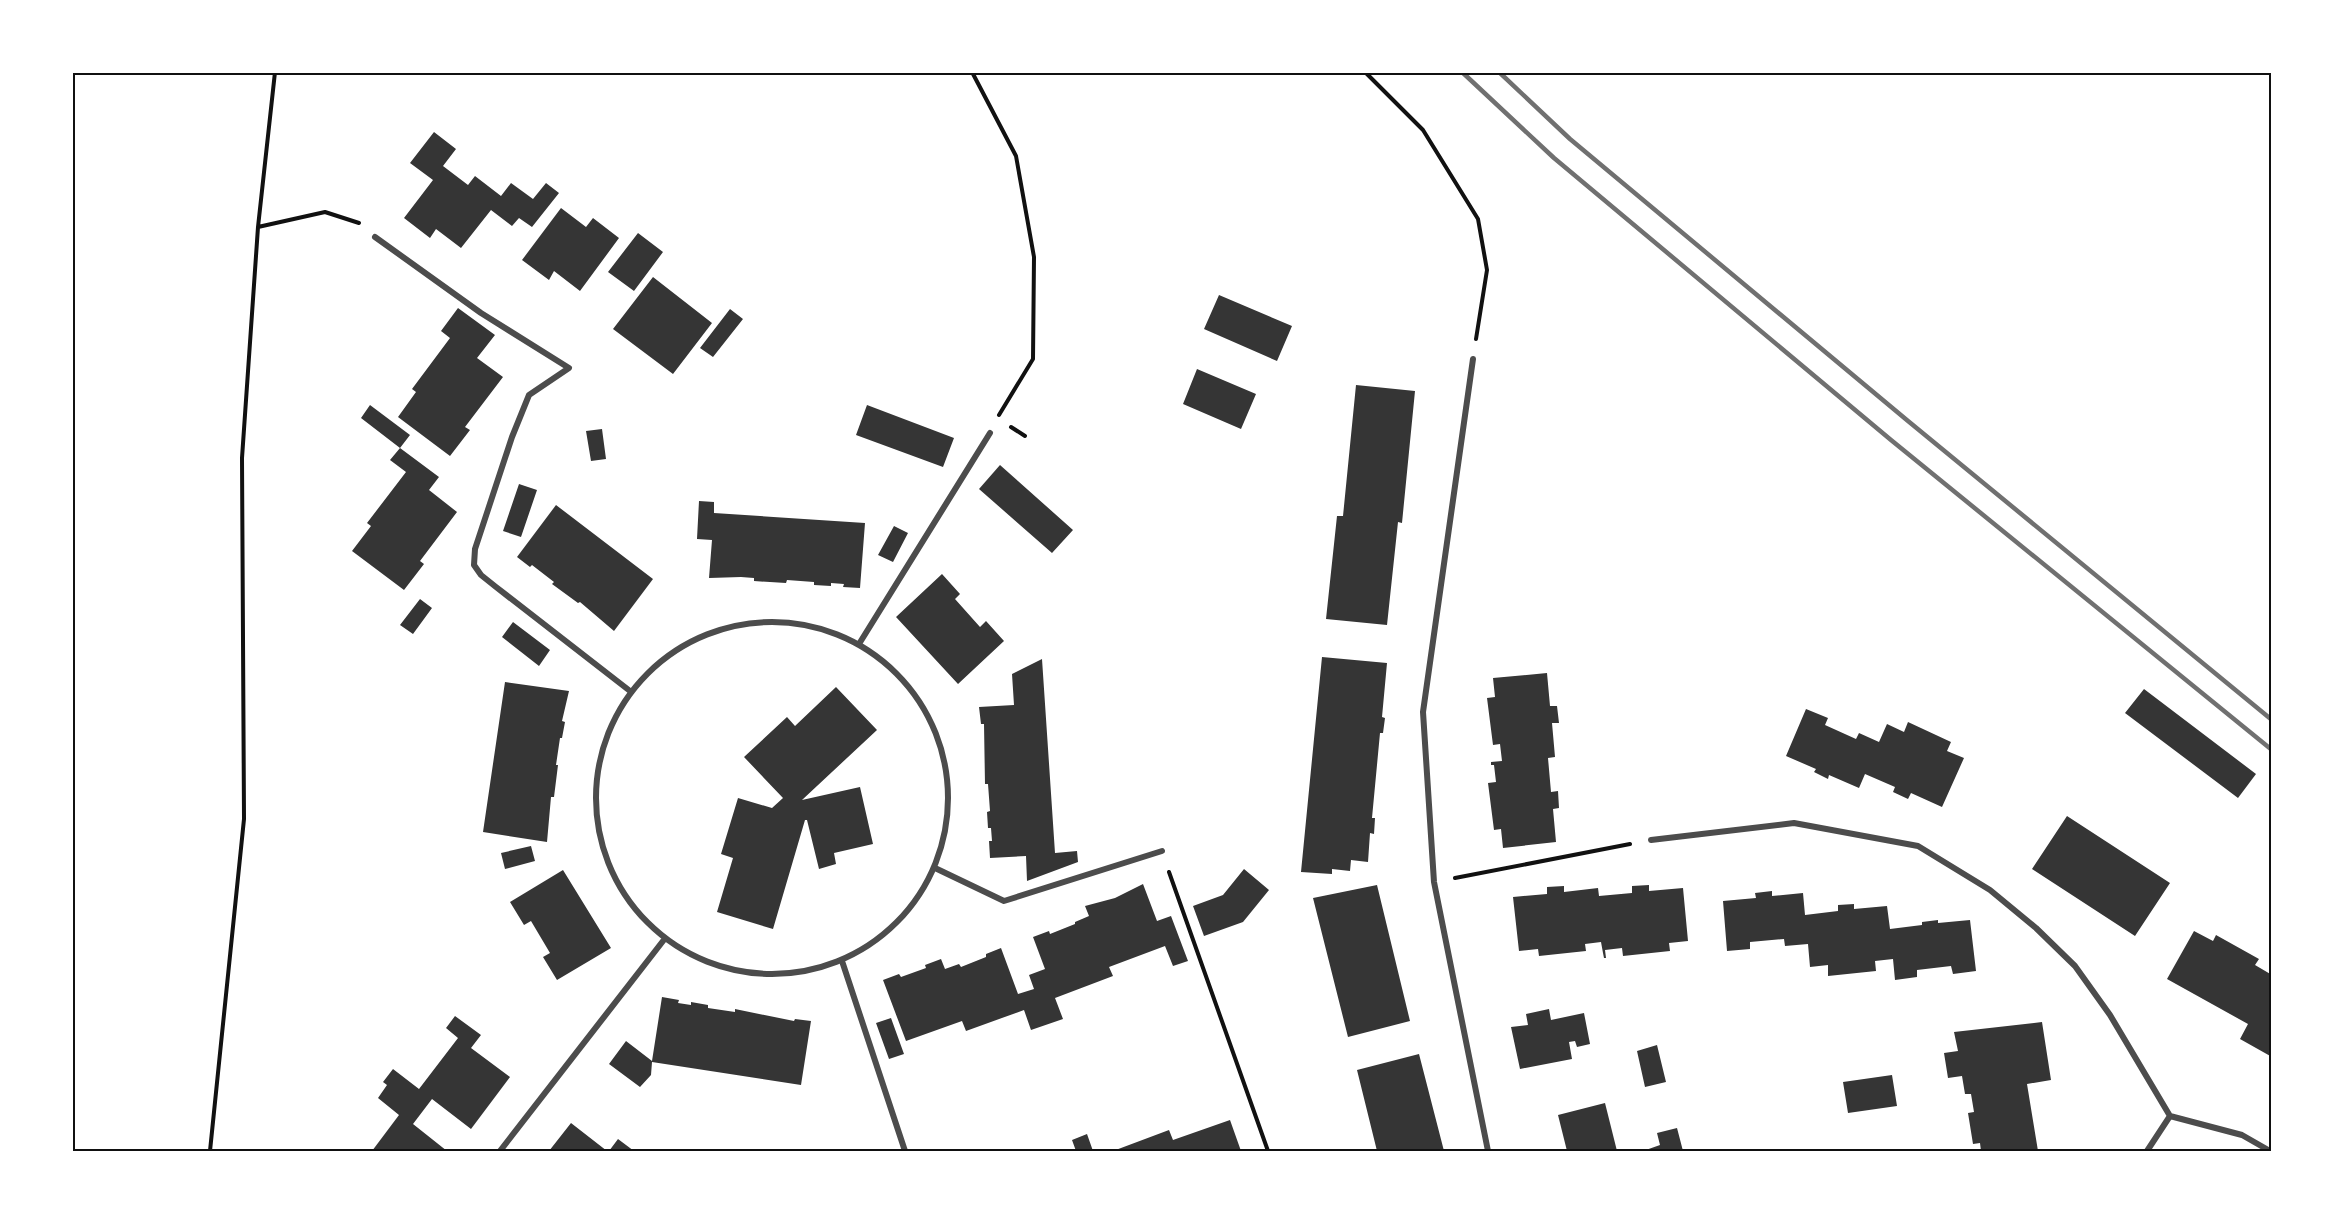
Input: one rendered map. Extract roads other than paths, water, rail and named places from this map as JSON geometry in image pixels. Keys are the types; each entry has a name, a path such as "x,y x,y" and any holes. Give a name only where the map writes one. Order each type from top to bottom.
{"street":[{"path":"375,237 481,313 568,368 529,395 512,437 475,549 474,565 481,575 630,691"},
{"path":"1473,359 1424,712 1434,882 1488,1151"},
{"path":"859,644 990,433"},
{"path":"801,622 859,644 906,679 943,735 949,796 935,868 898,923 842,961 795,976 734,974 663,941 634,908 611,873 595,807 608,732 630,691 681,645 732,624 801,622"},
{"path":"1652,840 1794,824 1918,846 1990,890 2036,928 2075,966 2110,1015 2170,1116 2242,1135 2270,1151"},
{"path":"935,868 1005,901 1162,851"},
{"path":"500,1151 663,941"},
{"path":"842,961 905,1151"},
{"path":"2147,1151 2170,1116"}],"railway":[{"path":"1462,72 1554,158 1891,440 2272,750"},
{"path":"1499,72 1570,139 2272,720"}]}
